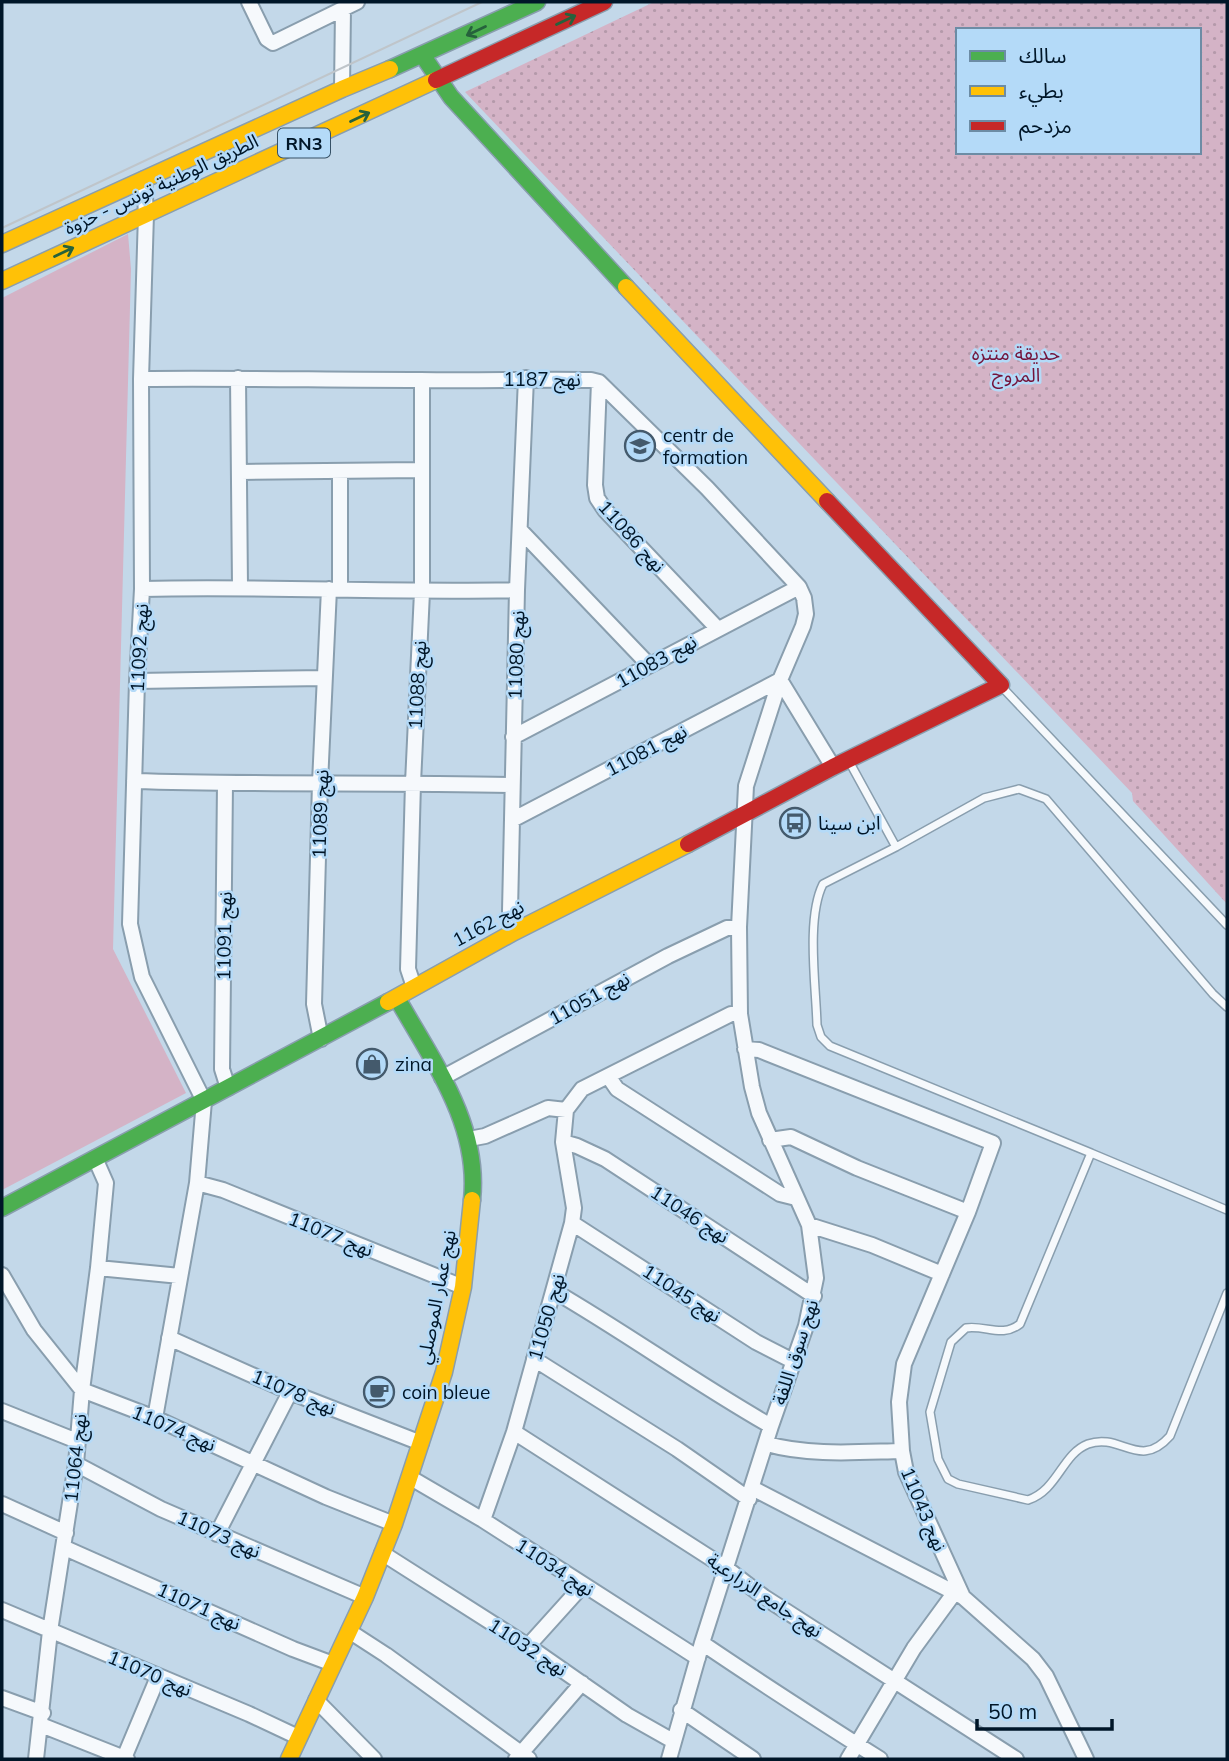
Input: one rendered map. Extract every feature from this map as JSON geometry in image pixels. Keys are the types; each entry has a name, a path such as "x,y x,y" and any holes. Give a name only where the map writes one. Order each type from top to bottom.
{"main road":[{"name":"الطريق الوطنية تونس - حزوة","path":"2,244 342,89 423,56 537,2"},
{"name":"الطريق الوطنية تونس - حزوة","path":"2,281 604,2"},
{"path":"423,56 451,97 704,372 1001,685"},
{"name":"نهج 1162","path":"2,1208 321,1039 514,932 841,763 1001,685"},
{"name":"نهج عمار الموصلي","path":"289,1759 365,1597 411,1478 444,1372 463,1287 474,1180 469,1139 454,1099 397,998"}],"street":[{"path":"249,2 267,39 273,43 357,2"},
{"path":"342,89 343,9"},
{"name":"نهج 11092","path":"144,179 146,214 141,379 142,589 130,924 142,977 204,1101"},
{"path":"238,378 240,586"},
{"name":"نهج 1187","path":"141,379 526,378 599,382 707,488 799,587"},
{"name":"نهج 11080","path":"514,932 510,911 513,737 526,378"},
{"name":"نهج 11088","path":"414,988 408,969 422,592 422,380"},
{"name":"نهج 11086","path":"599,382 595,485 597,498 605,510 717,628"},
{"path":"241,472 421,470"},
{"name":"نهج 11089","path":"321,1039 314,1004 320,783 324,678 335,589 340,472"},
{"path":"521,531 649,666"},
{"path":"142,589 240,586 422,592 517,590"},
{"path":"743,816 746,786 780,680 806,614 799,587"},
{"name":"نهج 11083","path":"513,737 799,587"},
{"path":"137,681 324,678"},
{"path":"780,680 841,763"},
{"name":"نهج 11081","path":"512,820 780,680"},
{"path":"134,781 512,785"},
{"name":"نهج 11091","path":"225,784 222,1069 228,1088"},
{"name":"نهج سوق اللفة","path":"669,1759 702,1643 806,1326 816,1278 809,1225 755,1100 745,1049 740,1014 739,927 743,816"},
{"name":"نهج 11051","path":"442,1078 668,956 727,928 739,927"},
{"path":"469,1139 485,1136 548,1108 566,1110 582,1089 731,1014 740,1014"},
{"name":"نهج 11043","path":"745,1049 759,1050 993,1143 968,1212 904,1364 899,1402 902,1451 906,1472 958,1594 1032,1659 1045,1676 1084,1758"},
{"path":"608,1076 617,1089 780,1194 796,1198"},
{"path":"155,1418 197,1183 204,1101"},
{"name":"نهج 11050","path":"483,1520 514,1432 572,1223 573,1208 563,1142 566,1110"},
{"path":"770,1140 790,1137 857,1168 968,1212"},
{"name":"نهج 11046","path":"563,1142 577,1146 616,1166 814,1296"},
{"name":"نهج 11064","path":"36,1759 50,1631 76,1464 82,1390 98,1268 106,1182 95,1158"},
{"name":"نهج 11077","path":"197,1183 223,1190 463,1287"},
{"name":"نهج 11045","path":"572,1223 756,1342 793,1361"},
{"path":"809,1225 872,1245 942,1274"},
{"path":"98,1268 180,1276"},
{"path":"2,1275 34,1329 82,1390"},
{"path":"554,1291 606,1321 683,1374 771,1426"},
{"name":"نهج 11078","path":"169,1338 290,1392 421,1443"},
{"path":"534,1359 751,1494 958,1594 919,1640 848,1759"},
{"name":"نهج 11074","path":"82,1390 155,1418 326,1497 394,1524"},
{"path":"217,1534 290,1392"},
{"path":"2,1411 77,1441"},
{"name":"نهج جامع الزرارعية","path":"514,1432 1016,1759"},
{"path":"767,1444 808,1452 902,1451"},
{"name":"نهج 11073","path":"76,1464 161,1509 365,1597"},
{"name":"نهج 11034","path":"411,1478 483,1520 698,1658"},
{"name":"نهج 11071","path":"2,1504 65,1540 293,1649 333,1664"},
{"name":"نهج 11032","path":"382,1553 528,1646 627,1715 673,1741"},
{"path":"528,1646 583,1585"},
{"name":"نهج 11070","path":"2,1610 298,1737"},
{"path":"349,1631 386,1655 522,1758 583,1683"},
{"path":"702,1643 787,1701 880,1759"},
{"path":"2,1698 126,1758 159,1676"},
{"path":"316,1700 374,1759"},
{"path":"681,1710 753,1759"}],"lane":[{"path":"1001,685 1227,925"},
{"path":"841,763 896,847"},
{"path":"1227,1007 1046,799 1033,792 1019,789 984,798 823,884 818,894 814,916 817,1026 821,1037 830,1046 1227,1210"},
{"path":"1091,1153 1020,1324 1007,1331 966,1328 951,1342 930,1412 938,1459 948,1479 958,1484 1028,1500 1050,1487 1073,1456 1090,1443 1105,1443 1145,1452 1161,1447 1170,1436 1227,1293"}],"green space":[{"name":"حديقة منتزه المروج","path":"654,2 1227,2 1227,904 1133,801 1132,793 465,92"},
{"path":"128,234 131,269 113,949 186,1093 2,1190 2,298"}],"tram line":[{"path":"2,228 482,2"}],"traffic: fast":[{"path":"390,69 537,2"},
{"path":"423,56 451,97 626,287"},
{"path":"397,998 439,1070 461,1120 469,1145 473,1172 472,1200"},
{"path":"2,1208 388,1002"}],"traffic: slow":[{"path":"2,244 390,69"},
{"path":"2,281 436,80"},
{"path":"626,287 827,501"},
{"path":"388,1002 514,932 688,844"},
{"path":"289,1759 365,1597 394,1524 444,1372 463,1287 472,1200"}],"traffic: jam":[{"path":"436,80 604,2"},
{"path":"688,844 833,767 1001,685 827,501"}],"place":[{"name":"centr de formation","path":"640,446"},
{"name":"ابن سينا","path":"795,823"},
{"name":"zina","path":"372,1064"},
{"name":"coin bleue","path":"379,1392"}]}
